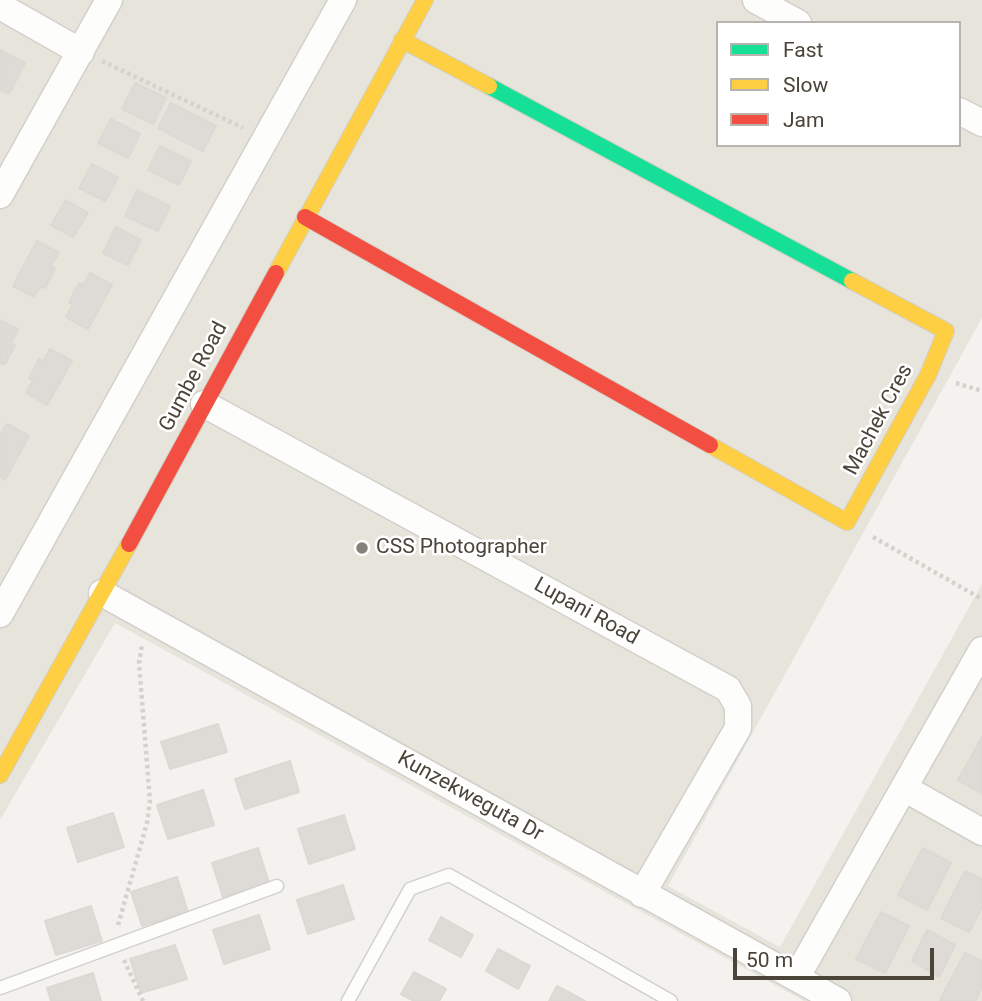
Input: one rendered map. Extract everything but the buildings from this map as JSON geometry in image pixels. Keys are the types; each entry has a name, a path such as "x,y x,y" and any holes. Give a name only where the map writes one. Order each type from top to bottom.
{"street":[{"path":"0,195 109,0"},
{"path":"0,614 343,0"},
{"name":"Gumbe Road","path":"0,775 425,0"},
{"path":"756,0 793,21"},
{"path":"0,6 81,52"},
{"name":"Machek Cres","path":"402,40 946,331 928,375 847,522"},
{"path":"961,112 982,123"},
{"path":"305,217 847,522"},
{"name":"Lupani Road","path":"204,404 728,690 738,706 738,728 642,894"},
{"name":"Kunzekweguta Dr","path":"102,593 838,1001"},
{"path":"796,978 982,650"},
{"path":"904,788 982,832"}],"lane":[{"path":"348,1001 410,889 449,875 671,1001"},
{"path":"0,988 277,886"}],"path":[{"path":"81,52 266,139"},
{"path":"847,522 982,599"},
{"path":"143,1001 125,962 117,928 147,823 150,801 139,663 142,644 156,623"}],"shaded area":[{"path":"0,0 982,0 982,318 668,886 780,947 982,584 982,1001 804,1001 115,623 0,820"}],"traffic: fast":[{"path":"489,86 852,281"}],"traffic: slow":[{"path":"276,273 425,0"},
{"path":"402,40 489,86"},
{"path":"710,445 847,522 928,375 946,331 852,281"},
{"path":"0,775 129,544"}],"traffic: jam":[{"path":"305,217 710,445"},
{"path":"129,544 276,273"}],"place":[{"name":"CSS Photographer","path":"362,548"}]}
